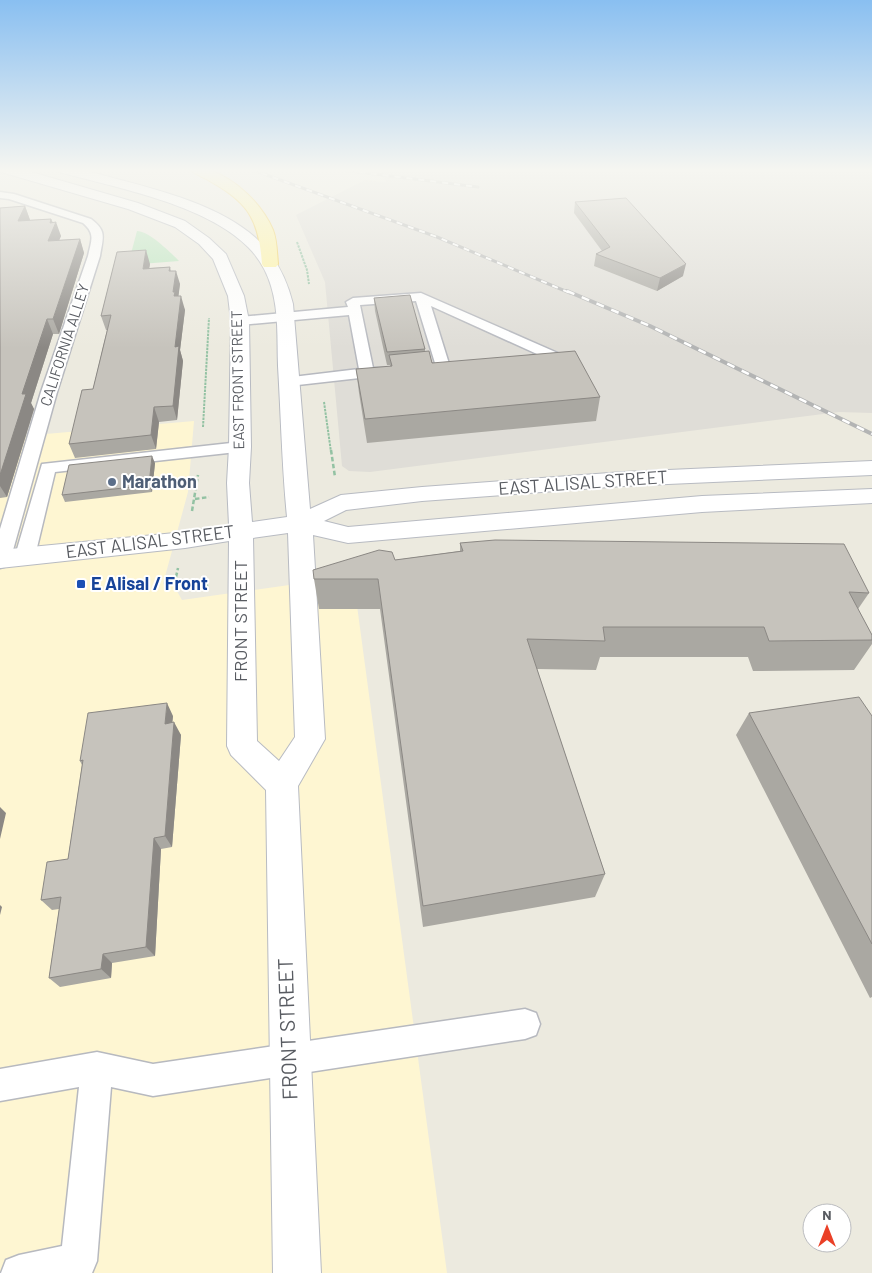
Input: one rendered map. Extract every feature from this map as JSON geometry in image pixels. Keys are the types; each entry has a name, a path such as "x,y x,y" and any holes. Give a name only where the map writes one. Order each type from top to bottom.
{"main road":[{"name":"EAST FRONT STREET","path":"186,228 204,241 220,257 236,296 240,321 240,447 238,483 241,531"},
{"path":"231,228 260,251 270,264 279,283 285,317 295,484 300,524 310,740 282,784"},
{"path":"265,228 270,264"},
{"name":"EAST ALISAL STREET","path":"6,558 185,540 300,524 341,503 422,494 623,479 872,468"},
{"name":"EAST ALISAL STREET","path":"300,524 348,536 702,504 872,496"},
{"name":"FRONT STREET","path":"241,531 242,746 282,784 297,1273"}],"lane":[{"name":"CALIFORNIA ALLEY","path":"6,558 49,392 94,256 98,236 96,228"},
{"path":"421,297 442,367"},
{"path":"367,373 354,302 421,297 555,357 518,360"},
{"path":"240,321 355,310"},
{"path":"289,381 461,365"},
{"path":"6,558 48,468 240,447"},
{"path":"0,1085 97,1068 153,1080 525,1024"},
{"path":"19,1273 79,1261 97,1068"}],"path":[{"path":"195,499 201,451 209,312"}],"shaded area":[{"path":"302,228 872,228 872,413 839,412 370,472 349,471 342,466 325,282"},
{"path":"194,421 188,492 163,584 174,586 182,600 353,576 447,1273 0,1273 0,438"}],"green space":[{"path":"137,231 153,238 179,261 128,265"}],"building":[{"path":"0,228 53,228 48,241 80,239 53,319 47,319 22,394 26,394 0,475"},
{"path":"596,228 654,228 686,264 660,278 596,254 610,247"},
{"path":"146,250 143,269 170,267 169,271 176,271 173,292 175,292 174,296 181,296 175,347 179,346 173,406 154,407 151,435 69,444 82,390 93,389 111,315 101,316 117,252"},
{"path":"410,295 425,349 387,352 374,298"},
{"path":"429,351 432,363 575,351 600,397 365,419 356,369 392,366 389,355"},
{"path":"152,456 149,485 62,495 69,465"},
{"path":"495,540 844,544 869,593 849,592 872,635 872,640 769,641 764,627 603,627 605,641 527,639 605,874 423,906 378,579 314,579 313,570 379,550 392,552 395,560 463,551 460,543"},
{"path":"859,697 872,716 872,944 749,713"},
{"path":"167,703 165,724 174,722 165,836 154,838 146,947 103,954 101,969 49,978 61,897 41,900 47,862 68,859 88,713"}],"railway":[{"path":"413,228 570,293"},
{"path":"567,291 650,326 872,434"}],"place":[{"name":"Marathon","path":"112,482"},
{"name":"E Alisal / Front","path":"81,584"}]}
